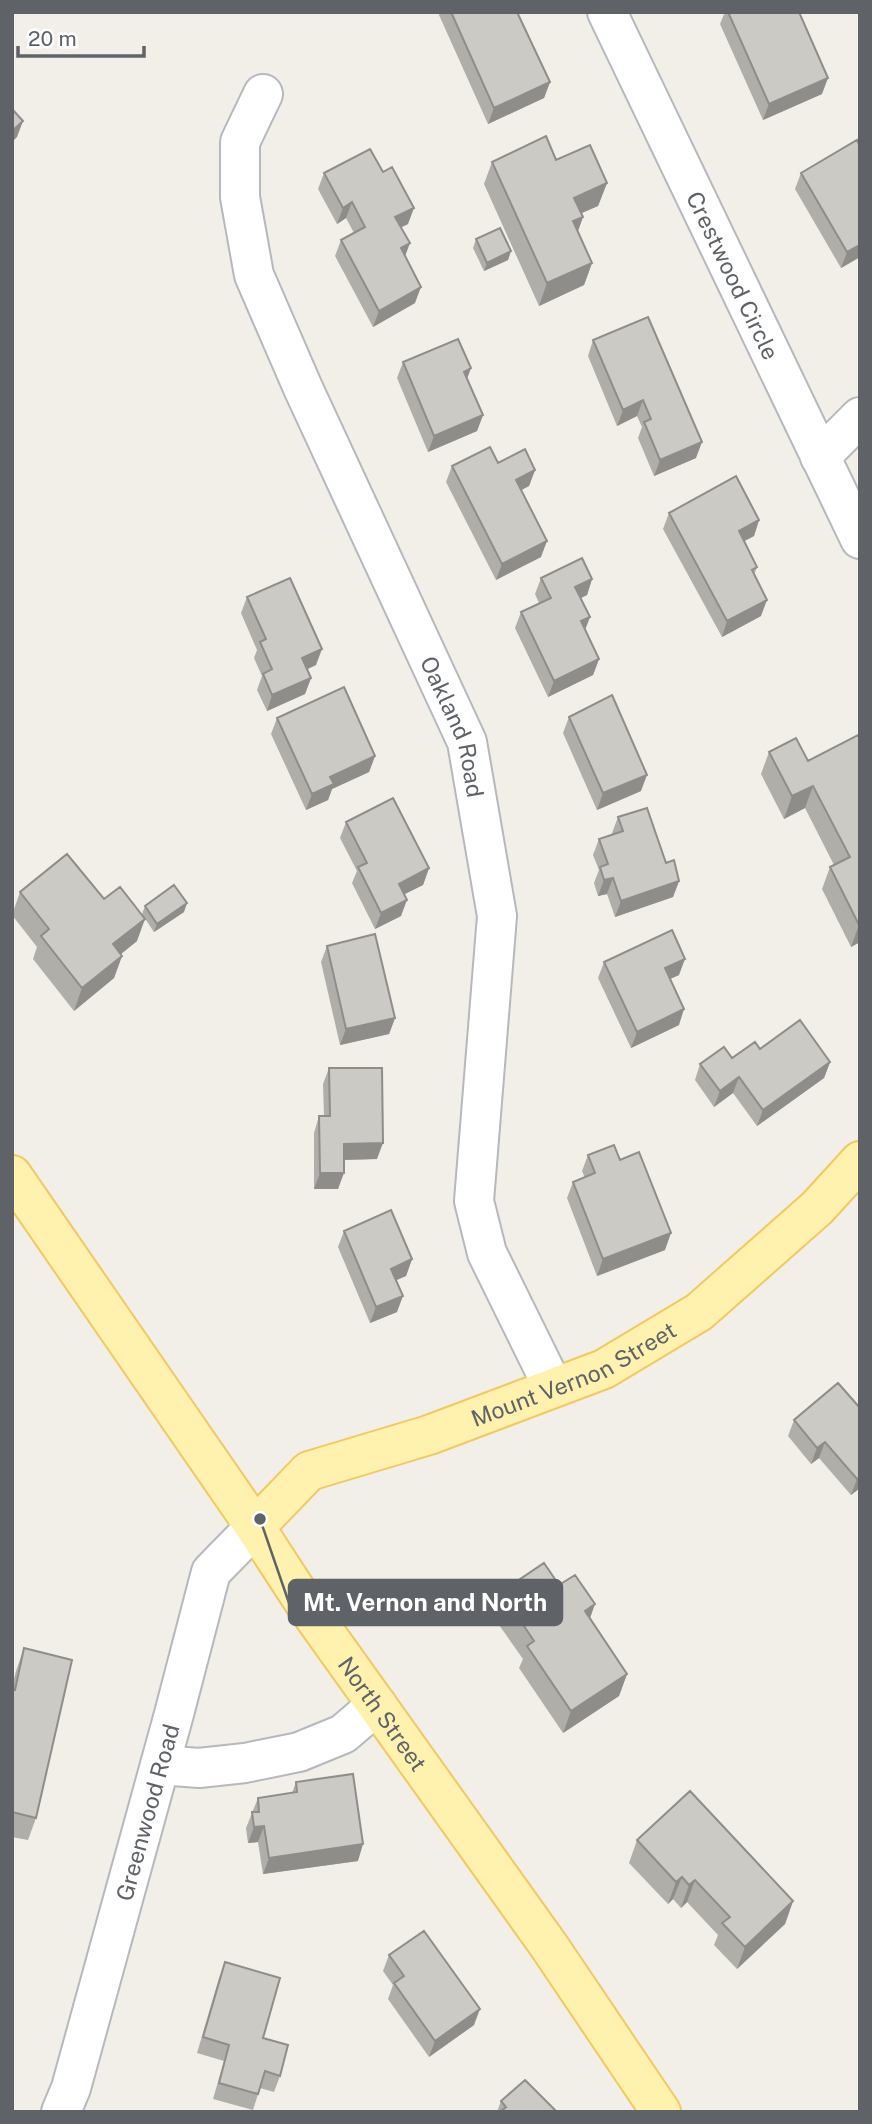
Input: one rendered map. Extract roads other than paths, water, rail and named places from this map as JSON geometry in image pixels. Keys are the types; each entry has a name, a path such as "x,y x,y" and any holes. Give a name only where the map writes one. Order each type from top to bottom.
{"main road":[{"name":"Mount Vernon Street","path":"255,1527 309,1471 429,1434 604,1369 699,1312 817,1208 860,1161"},
{"name":"North Street","path":"12,1175 255,1527 309,1610 549,1946 661,2112"}],"street":[{"name":"Crestwood Circle","path":"607,12 860,539"},
{"name":"Oakland Road","path":"263,94 240,142 240,197 254,275 303,388 467,742 497,916 474,1200 487,1253 554,1387"},
{"path":"820,457 860,417"},
{"name":"Greenwood Road","path":"61,2112 71,2088 211,1572 255,1527"},
{"path":"160,1765 199,1768 245,1763 299,1752 343,1734 377,1705"}],"place":[{"name":"Mt. Vernon and North","path":"260,1519"}]}
